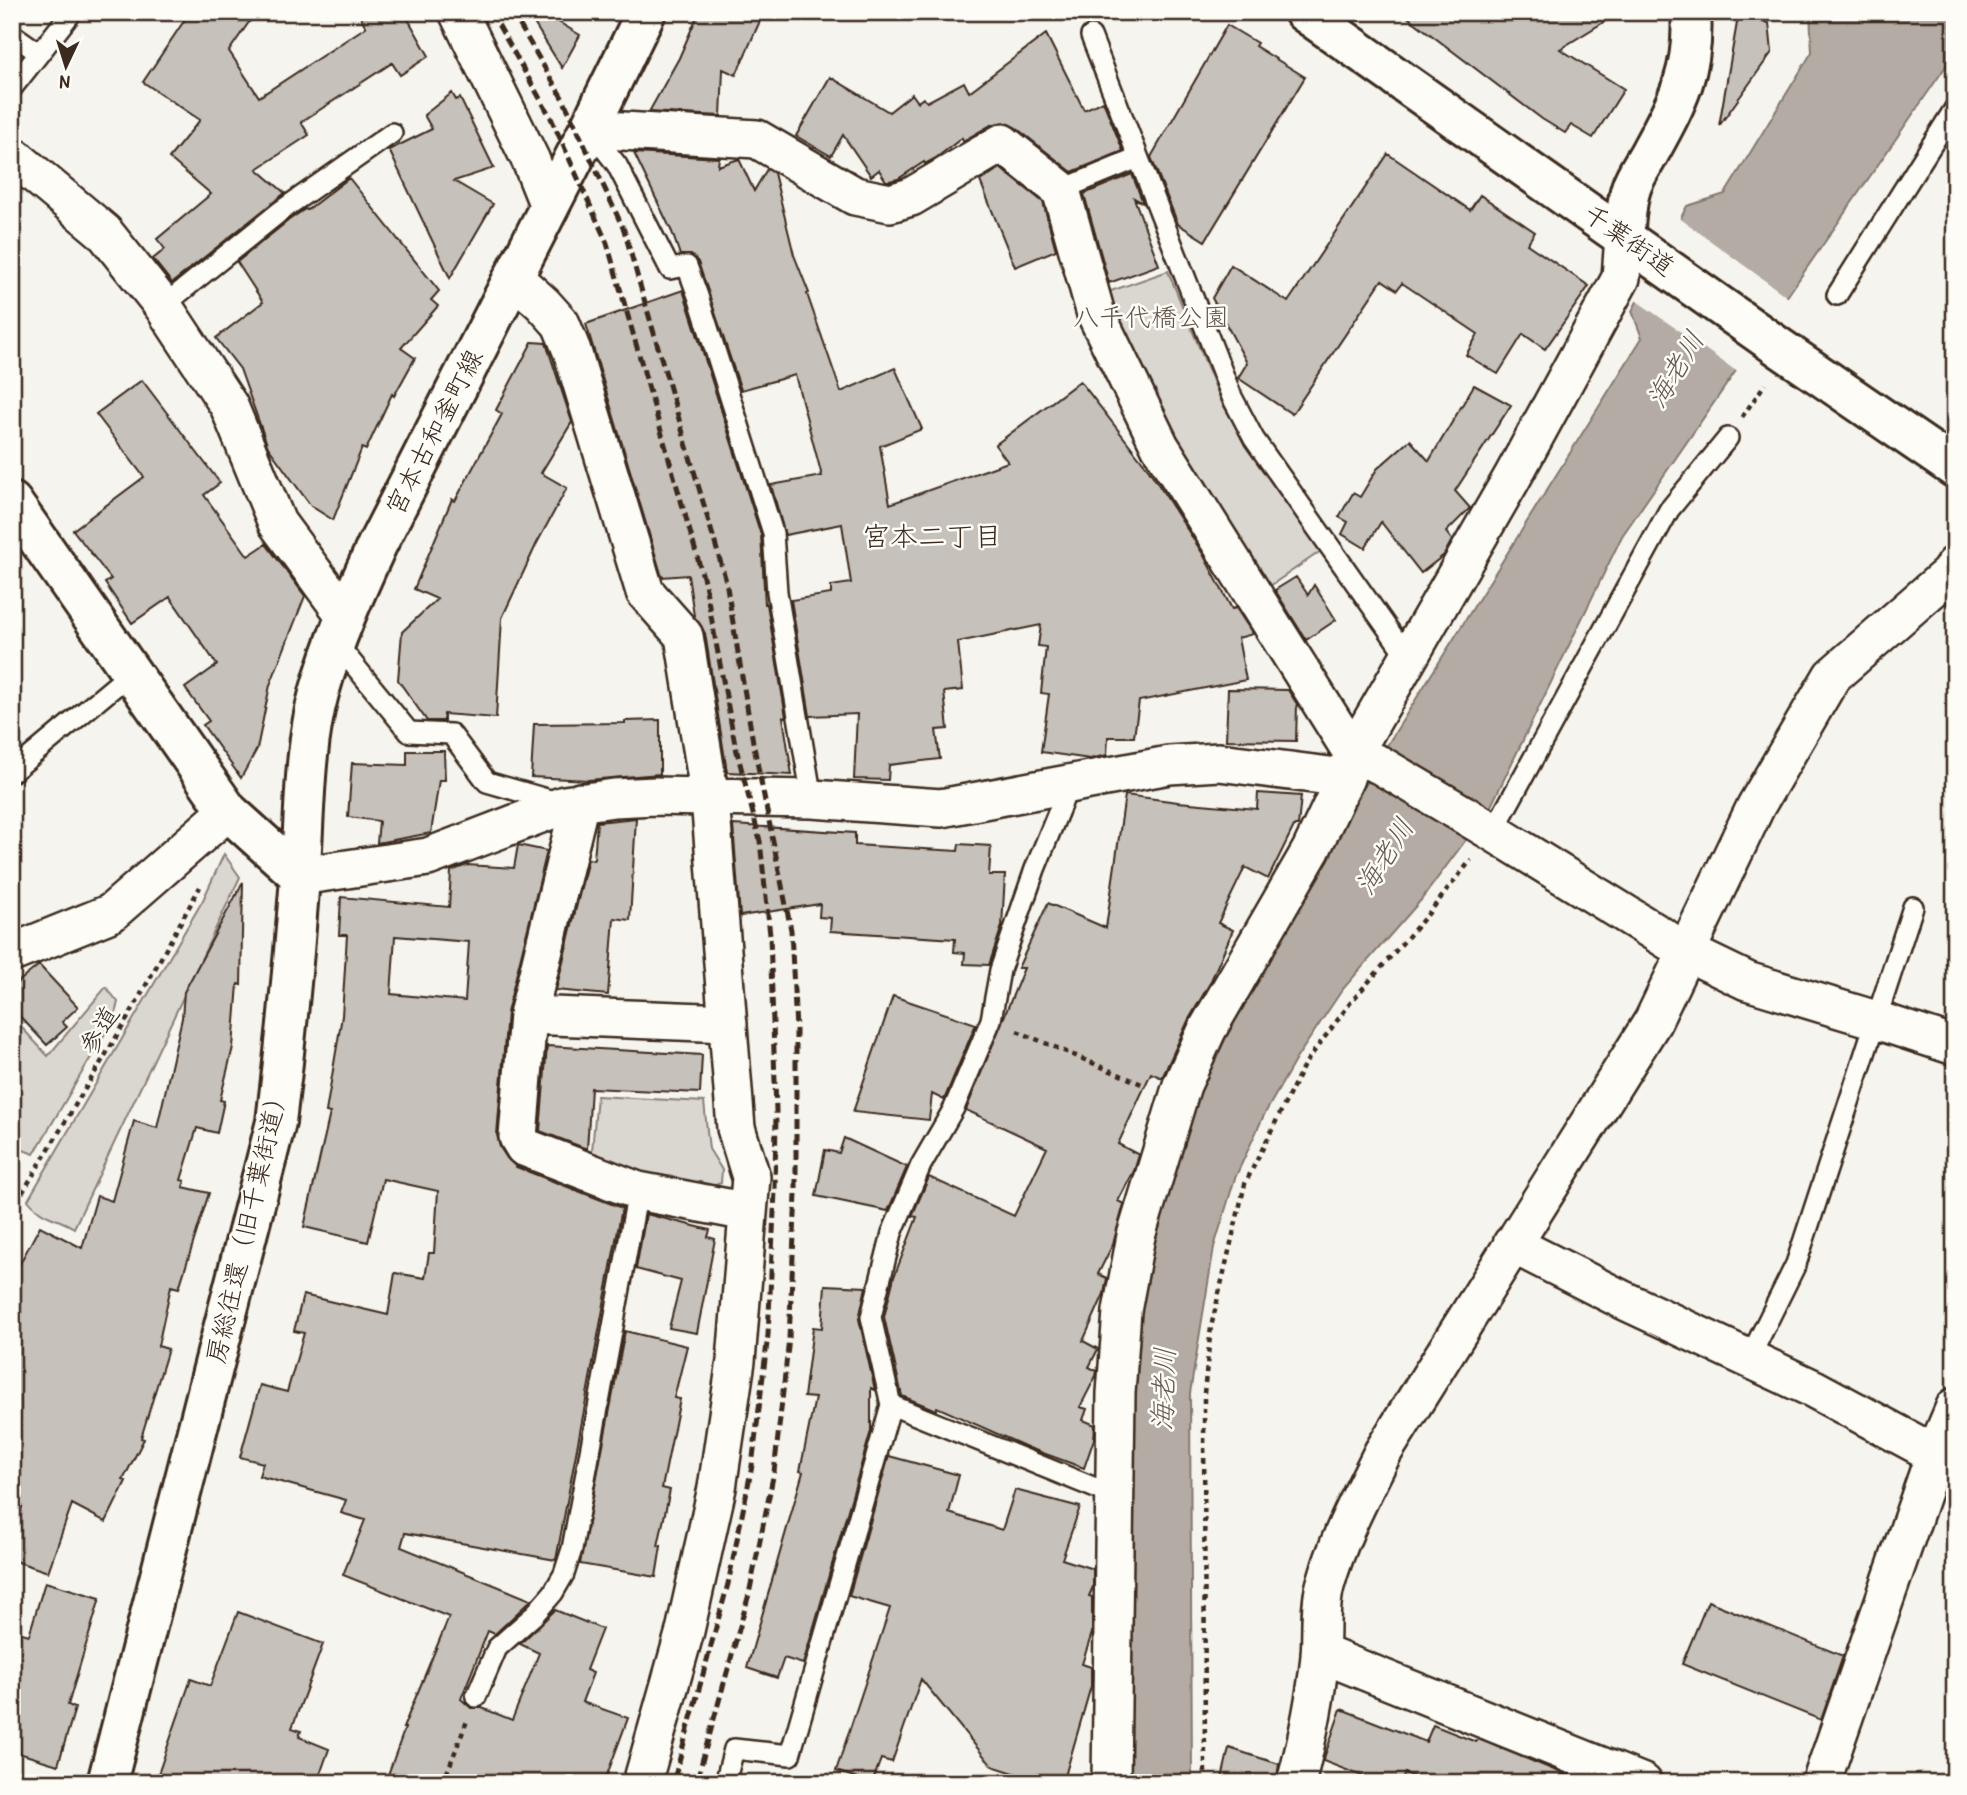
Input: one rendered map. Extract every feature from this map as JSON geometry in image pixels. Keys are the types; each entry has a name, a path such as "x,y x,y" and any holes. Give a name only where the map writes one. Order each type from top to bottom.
{"main road":[{"name":"宮本古和釜町線","path":"300,876 306,779 318,694 341,629 377,545 646,12"},
{"name":"千葉街道","path":"1304,12 1656,259 1774,364 1955,468"},
{"path":"1624,236 1630,188 1665,125 1690,65 1693,38 1691,12"},
{"path":"12,502 229,811 300,876"},
{"name":"房総往還（旧千葉街道）","path":"107,1783 276,1122 300,876"}],"street":[{"path":"458,12 531,161 549,206"},
{"path":"589,129 757,139 855,196 891,203 911,197 1002,142 1061,190 1096,314 1160,446 1359,766"},
{"path":"12,155 104,232 163,306 229,406 277,523 341,629"},
{"path":"1111,1783 1116,1393 1122,1311 1136,1236 1177,1099 1207,1030 1359,766 1409,659 1621,278 1624,236"},
{"path":"513,277 561,324 572,351 645,592 684,636 710,798 736,1128 751,1177 736,1361 718,1488 685,1631 642,1783"},
{"path":"1296,1783 1311,1723 1320,1653 1321,1605 1326,1584 1354,1511 1383,1452 1653,1021 1756,806 1832,676 1949,574 1955,565"},
{"path":"300,876 428,857 572,803 655,796 812,799 941,808 1169,765 1219,762 1359,766 1484,827 1687,952 1747,981 1955,1046"},
{"path":"572,803 528,1015 518,1137 524,1147 638,1191 748,1212"},
{"path":"16,945 111,913 229,811"},
{"path":"528,1015 728,1023"},
{"path":"1512,1244 1621,1299 1814,1389 1935,1454"},
{"path":"1821,1783 1935,1454 1955,1407"},
{"path":"1320,1653 1643,1783"}],"lane":[{"path":"12,88 72,12"},
{"path":"12,34 39,53"},
{"path":"1091,36 1227,385 1254,439 1409,659"},
{"path":"1837,295 1955,108"},
{"path":"589,129 617,165 670,269 687,266 698,296 773,533 777,592 812,799"},
{"path":"163,306 282,210 392,133"},
{"path":"1061,190 1138,158"},
{"path":"1484,827 1669,510 1728,438"},
{"path":"341,629 409,732 451,734 487,782 572,803"},
{"path":"12,772 132,672"},
{"path":"725,1783 734,1749 790,1755 891,1405 871,1317 892,1233 921,1165 954,1108 990,1020 1000,970 1035,869 1070,783"},
{"path":"1749,1359 1796,1264 1913,907"},
{"path":"476,1698 497,1648 554,1593 572,1549 638,1191"},
{"path":"891,1405 1115,1496"}],"path":[{"path":"1728,438 1774,364"},
{"path":"1205,1783 1204,1393 1211,1327 1245,1184 1304,1065 1351,1002 1428,914 1484,827"},
{"name":"参道","path":"12,1210 130,1016 200,886"},
{"path":"990,1020 1177,1099"},
{"path":"443,1783 476,1698"}],"green space":[{"name":"八千代橋公園","path":"1168,271 1222,403 1246,444 1321,551 1264,590 1171,437 1102,294"},
{"path":"224,854 240,877 74,1228 44,1214 28,1200 203,900"},
{"path":"106,987 118,1002 114,1018 34,1154 12,1146 12,1017 48,1056"},
{"path":"597,1096 704,1102 709,1149 722,1170 721,1183 704,1189 591,1162"}],"water":[{"name":"海老川","path":"1810,12 1955,12 1955,53 1622,536 1491,806 1421,900 1342,990 1296,1059 1264,1115 1235,1178 1214,1247 1190,1393 1192,1783 1125,1783 1130,1395 1136,1314 1152,1239 1199,1093 1266,956 1325,858 1386,747 1642,338 1632,311 1687,206 1725,194 1812,52"}],"pier":[{"path":"1678,217 1790,299 1739,373 1634,299"}],"building":[{"path":"190,12 256,12 229,51 259,97 366,27 358,12 404,12 429,56 400,75 392,63 301,122 309,135 257,169 285,193 172,283 153,259 165,249 157,239 211,194 169,158 200,120 143,82"},
{"path":"527,12 542,12 580,35 562,68"},
{"path":"699,12 764,12 736,75 723,69 721,116 649,112 679,58"},
{"path":"1401,12 1620,12 1560,49 1624,89 1593,138 1571,125 1565,133 1542,119"},
{"path":"1738,17 1769,23 1772,52 1719,126"},
{"path":"1227,25 1305,77 1205,241 1178,224 1151,157"},
{"path":"1046,34 1084,110 1103,101 1123,151 1072,172 1015,127 1003,122 991,125 963,141 962,138 936,158 925,164 924,162 898,179 886,181 879,170 871,176 843,135 831,156 796,136 830,77 889,112 912,94 918,102 923,98 927,102 964,82 969,92"},
{"path":"452,93 456,100 460,98 494,168 454,181 493,204 450,278 389,150 432,129 424,115"},
{"path":"634,153 719,158 718,166 739,159 754,191 767,169 774,173 794,255 841,392 895,368 922,429 880,446 890,504 1008,462 995,445 1080,381 1149,470 1203,554 1232,609 1236,608 1253,634 1238,638 1246,680 1139,701 1134,737 1108,737 1107,755 1090,759 1041,752 1049,694 1041,693 1046,647 1038,646 1041,625 958,642 963,690 944,692 948,729 936,730 940,759 889,765 888,780 854,779 857,714 810,716 791,600 831,594 831,586 851,583 842,524 785,535 771,485 822,476 795,375 741,390 698,262 691,255 680,255 672,232"},
{"path":"1388,154 1470,210 1480,195 1535,232 1527,244 1589,286 1545,349 1523,334 1498,374 1466,355 1478,334 1402,283 1397,290 1382,280 1292,414 1238,378 1247,363 1212,298 1231,265 1288,302"},
{"path":"1000,168 1043,202 1056,250 1015,267 980,181"},
{"path":"1132,174 1143,203 1134,198 1159,265 1109,283 1084,194"},
{"path":"349,178 439,291 431,300 438,306 401,348 415,358 394,396 392,394 366,450 362,448 333,520 311,506 268,447 240,369 216,338 263,302 237,262 289,220 307,210"},
{"path":"683,290 761,535 765,604 786,717 783,717 792,775 727,772 705,633 694,616 688,575 662,577 586,324"},
{"path":"532,342 546,343 572,422 541,473 567,488 537,543 502,618 496,718 444,714 444,721 427,721 398,680 402,632 437,599 414,589 452,499 455,501 502,414 496,410"},
{"path":"142,380 220,483 204,495 248,556 266,544 305,596 270,685 257,749 241,778 203,725 209,721 185,688 217,665 170,597 132,623 105,583 111,579 73,530 144,477 96,414"},
{"path":"1474,385 1511,405 1455,491 1470,508 1446,532 1452,540 1444,555 1421,573 1381,522 1365,548 1342,534 1348,522 1339,517 1353,493 1360,497 1377,469 1410,440 1429,461"},
{"path":"1296,577 1308,595 1314,585 1336,620 1306,640 1275,590"},
{"path":"1228,689 1288,690 1297,704 1296,741 1226,740"},
{"path":"660,720 660,774 588,780 531,777 534,724"},
{"path":"407,751 444,751 445,780 439,780 431,833 377,843 379,821 348,817 352,763 407,765"},
{"path":"1258,793 1301,796 1298,826 1294,826 1268,879 1245,867 1218,923 1233,930 1210,983 1188,1021 1162,1078 1151,1073 1118,1144 1139,1155 1118,1201 1124,1204 1113,1244 1098,1274 1107,1278 1104,1294 1083,1341 1098,1349 1089,1367 1097,1371 1096,1376 1080,1407 1087,1409 1083,1420 1095,1425 1094,1439 1084,1468 1029,1448 937,1407 936,1410 902,1396 884,1317 894,1277 917,1217 912,1216 929,1177 1014,1216 1047,1148 966,1110 1024,968 1018,968 1048,903 1106,928 1125,795 1257,809"},
{"path":"636,818 630,920 614,918 608,995 556,990 588,859 594,860 597,822"},
{"path":"733,825 855,833 855,845 958,851 959,844 991,846 989,875 1005,875 1002,926 989,965 964,964 965,953 954,952 955,939 830,931 831,918 819,917 820,904 740,916"},
{"path":"518,845 547,851 507,1013 497,1135 500,1147 516,1167 622,1208 556,1560 405,1533 401,1547 531,1600 495,1634 488,1631 461,1699 471,1708 482,1708 512,1720 539,1653 520,1644 555,1610 602,1629 586,1670 593,1673 582,1702 628,1718 604,1783 385,1783 403,1728 449,1617 343,1575 365,1520 341,1513 346,1500 259,1476 263,1463 240,1457 260,1385 287,1392 304,1333 294,1331 303,1295 388,1315 395,1273 425,1278 429,1253 434,1253 438,1191 383,1179 368,1242 304,1227 330,1113 326,1112 342,1016 347,935 339,935 341,897 449,907 451,871 467,865 514,868","holes":["395,936 469,942 465,1001 391,994"]},
{"path":"243,882 241,985 238,984 233,1047 220,1100 224,1101 217,1133 197,1128 181,1180 185,1181 183,1187 209,1193 179,1288 171,1286 158,1346 168,1349 141,1438 144,1439 106,1522 72,1504 48,1572 12,1560 12,1534 22,1507 12,1502 12,1278 40,1226 82,1248 97,1196 112,1201 134,1121 157,1128 182,1018 184,992"},
{"path":"39,965 78,1007 62,1022 67,1027 47,1045 12,1008 12,987"},
{"path":"893,996 976,1024 944,1100 932,1094 929,1120 853,1112"},
{"path":"547,1046 702,1055 700,1093 591,1088 587,1149 540,1131"},
{"path":"844,1138 907,1167 888,1211 816,1196 825,1150 839,1153"},
{"path":"646,1214 710,1230 708,1237 715,1239 697,1333 669,1328 681,1281 636,1269"},
{"path":"825,1285 866,1287 859,1319 875,1390 871,1388 871,1431 803,1664 784,1658 777,1678 747,1668 803,1472 800,1471 815,1398 804,1397 813,1327 822,1328"},
{"path":"625,1331 687,1346 674,1398 680,1399 662,1488 670,1490 658,1546 661,1546 656,1577 580,1564"},
{"path":"889,1456 959,1475 949,1513 1002,1530 1015,1490 1080,1507 1062,1559 1093,1569 1093,1587 1089,1596 1092,1597 1092,1633 1082,1664 1091,1667 1091,1686 1063,1783 1045,1783 992,1766 921,1679 892,1762 881,1759 872,1783 836,1771 890,1608 849,1596"},
{"path":"45,1582 100,1598 68,1705 75,1708 58,1765 12,1751 12,1630 29,1635"},
{"path":"1708,1601 1843,1656 1821,1720 1682,1664"},
{"path":"238,1612 323,1644 292,1728 301,1731 299,1737 329,1749 317,1783 155,1783 191,1679 210,1686"},
{"path":"1341,1709 1426,1742 1433,1725 1476,1742 1478,1739 1586,1783 1430,1783 1405,1773 1401,1783 1380,1783 1323,1761"},
{"path":"1229,1748 1279,1764 1276,1783 1221,1783"}],"railway":[{"path":"491,12 551,118 607,243 705,584 735,744 760,841 770,935 776,1111 768,1335 752,1466 728,1584 673,1783"},
{"path":"512,12 564,101 624,230 726,581 753,742 791,930 796,1030 796,1194 789,1338 774,1472 749,1594 696,1783"}],"district":[{"name":"宮本二丁目","path":"932,536"}]}
